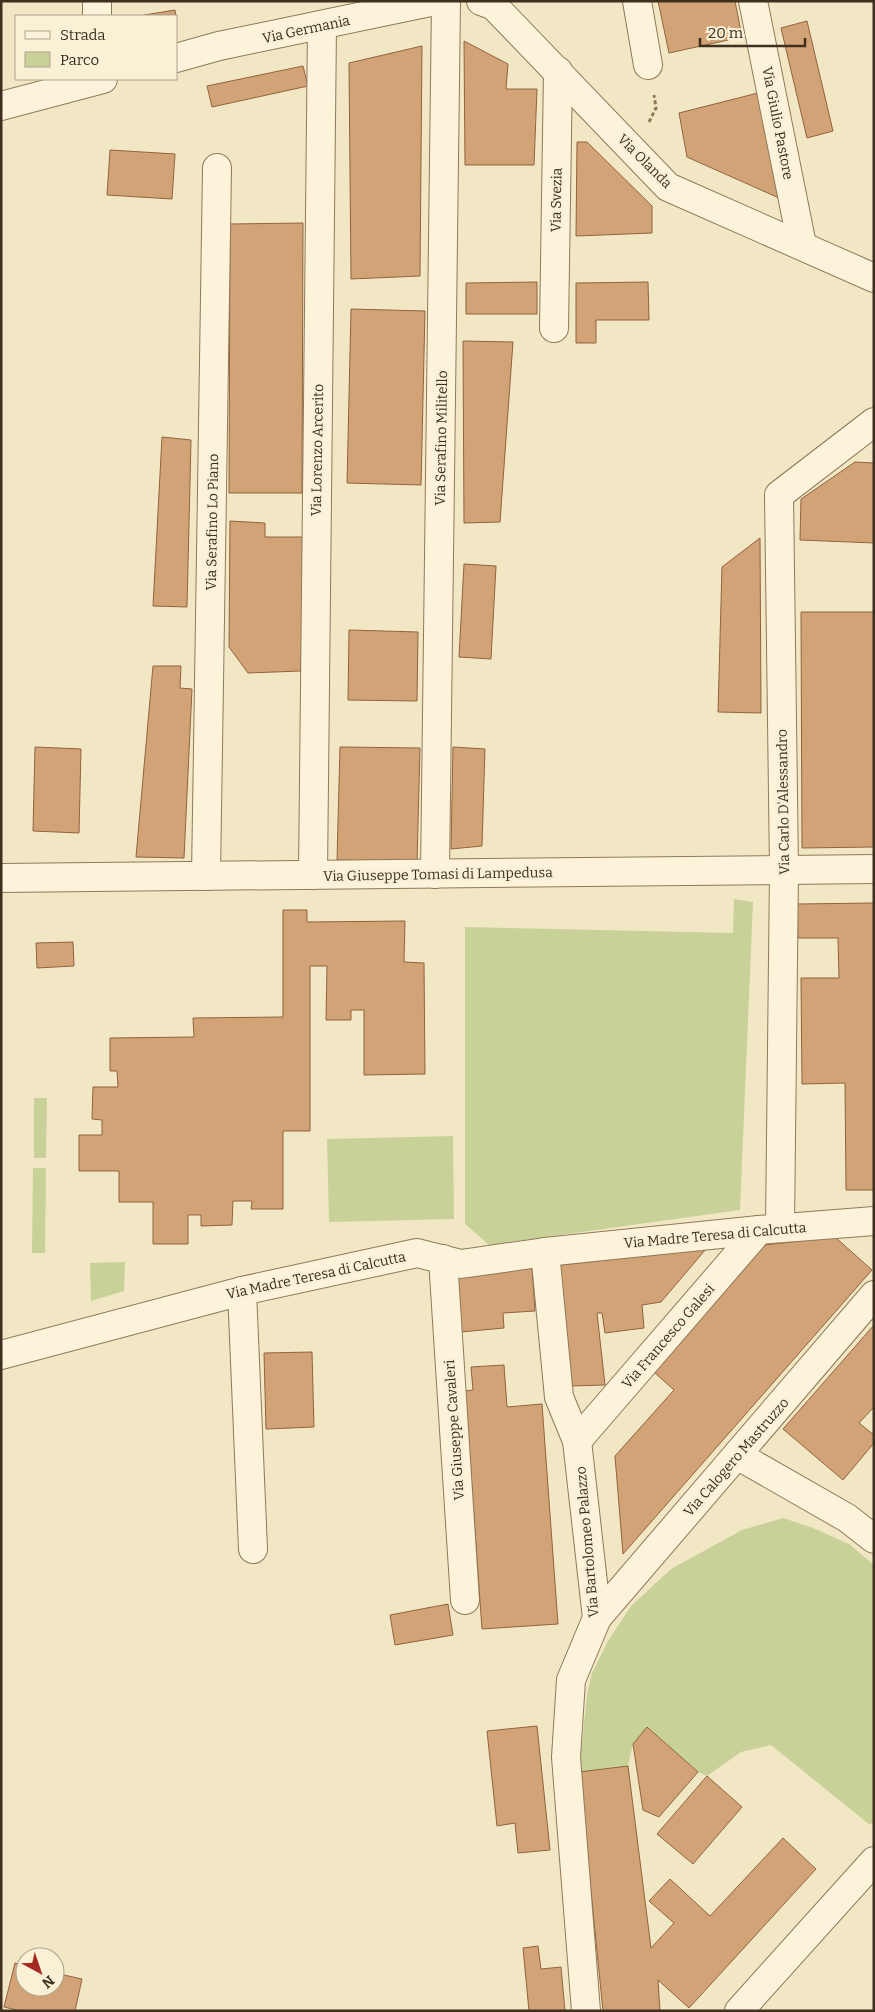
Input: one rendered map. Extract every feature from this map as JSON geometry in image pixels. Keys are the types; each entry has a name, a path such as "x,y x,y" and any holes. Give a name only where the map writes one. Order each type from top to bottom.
{"street":[{"path":"97,1 97,15"},
{"name":"Via Germania","path":"178,57 220,46 436,1"},
{"name":"Via Serafino Militello","path":"435,874 446,1"},
{"name":"Via Olanda","path":"481,1 494,6 668,187 874,278"},
{"path":"637,1 648,65"},
{"name":"Via Giulio Pastore","path":"753,1 802,245"},
{"name":"Via Lorenzo Arcerito","path":"313,875 322,26"},
{"name":"Via Svezia","path":"554,328 558,72"},
{"path":"1,106 94,80"},
{"name":"Via Serafino Lo Piano","path":"206,876 217,168"},
{"name":"Via Carlo D'Alessandro","path":"770,1229 784,870 779,495 874,422"},
{"name":"Via Giuseppe Tomasi di Lampedusa","path":"1,878 874,869"},
{"name":"Via Madre Teresa di Calcutta","path":"1,1355 242,1291 417,1253 461,1264 545,1252 874,1220"},
{"name":"Via Francesco Galesi","path":"577,1441 770,1229"},
{"name":"Via Bartolomeo Palazzo","path":"545,1252 559,1397 577,1441 597,1618 571,1680 566,1757 586,2011"},
{"name":"Via Giuseppe Cavaleri","path":"443,1259 465,1600"},
{"path":"242,1291 253,1549"},
{"name":"Via Calogero Mastruzzo","path":"597,1618 874,1295"},
{"path":"737,1455 847,1518 874,1539"},
{"path":"739,2011 874,1861"}],"path":[{"path":"633,150 656,108 648,65"}],"green space":[{"path":"734,899 753,902 740,1210 489,1245 465,1224 465,927 733,933"},
{"path":"34,1098 47,1098 46,1158 34,1158"},
{"path":"453,1136 454,1219 329,1222 327,1139"},
{"path":"33,1168 46,1168 45,1253 32,1253"},
{"path":"125,1262 124,1291 91,1301 90,1263"},
{"path":"783,1518 813,1528 849,1544 874,1565 874,1821 870,1825 771,1745 741,1752 707,1776 698,1772 647,1727 633,1744 628,1766 579,1772 587,1695 592,1673 608,1641 631,1606 671,1569 742,1530"}],"building":[{"path":"658,1 735,1 742,37 669,53"},
{"path":"175,10 176,15 144,15"},
{"path":"807,21 833,131 807,138 781,28"},
{"path":"464,41 508,64 506,89 537,89 534,165 465,165"},
{"path":"422,46 420,276 351,279 349,63"},
{"path":"303,66 308,86 212,107 207,86"},
{"path":"758,93 779,198 687,157 679,113"},
{"path":"577,142 587,142 652,206 652,233 576,236"},
{"path":"110,150 175,154 172,199 107,195"},
{"path":"303,223 302,493 229,493 230,224"},
{"path":"537,282 537,314 466,314 466,283"},
{"path":"648,282 649,320 596,320 596,343 576,343 576,283"},
{"path":"351,309 425,311 421,485 347,483"},
{"path":"463,341 513,342 500,522 464,523"},
{"path":"162,437 191,440 187,607 153,606"},
{"path":"855,462 874,463 874,543 800,540 801,499"},
{"path":"230,521 265,523 265,537 304,537 301,671 248,673 229,647"},
{"path":"760,538 761,713 718,712 722,567"},
{"path":"464,564 496,566 491,659 459,657"},
{"path":"801,612 874,612 874,847 802,848"},
{"path":"349,630 418,632 417,701 348,700"},
{"path":"153,666 181,666 180,688 192,689 184,858 136,857"},
{"path":"35,747 81,749 79,833 33,831"},
{"path":"340,747 420,748 417,862 337,860"},
{"path":"453,747 485,749 482,846 451,849"},
{"path":"874,903 874,1190 846,1190 845,1083 802,1084 801,978 839,978 838,938 798,938 797,904"},
{"path":"283,910 307,910 307,922 405,921 404,962 424,963 425,1074 364,1075 364,1010 351,1010 351,1020 326,1020 327,966 310,966 310,1131 283,1131 283,1209 251,1209 252,1201 233,1201 232,1225 201,1226 201,1215 188,1215 188,1244 153,1244 153,1202 119,1202 119,1171 79,1171 79,1135 102,1135 102,1120 92,1119 93,1087 118,1087 117,1071 110,1071 110,1038 194,1037 193,1018 283,1017"},
{"path":"73,942 74,966 37,968 36,943"},
{"path":"835,1237 872,1270 623,1554 615,1456 674,1390 654,1372 764,1245"},
{"path":"706,1249 661,1302 642,1305 644,1328 605,1333 602,1313 597,1313 605,1385 570,1386 560,1265"},
{"path":"532,1268 535,1311 503,1313 504,1328 461,1332 457,1274"},
{"path":"874,1325 874,1407 859,1423 874,1435 874,1443 843,1480 783,1429"},
{"path":"312,1352 314,1427 266,1429 264,1353"},
{"path":"504,1365 507,1407 542,1404 558,1624 482,1629 465,1391 473,1390 471,1367"},
{"path":"448,1604 453,1635 395,1645 390,1615"},
{"path":"537,1726 550,1850 518,1853 515,1823 497,1826 487,1731"},
{"path":"647,1727 698,1772 659,1817 643,1810 633,1744"},
{"path":"628,1766 651,1948 674,1923 649,1901 670,1879 710,1916 783,1838 816,1869 689,2008 658,1980 660,2011 603,2011 579,1772"},
{"path":"707,1776 742,1807 693,1864 657,1834"},
{"path":"538,1946 541,1969 561,1967 565,2011 529,2011 523,1948"},
{"path":"15,1963 15,1997 65,1997 65,1975 82,1979 75,2011 21,2011 4,2007"}]}
